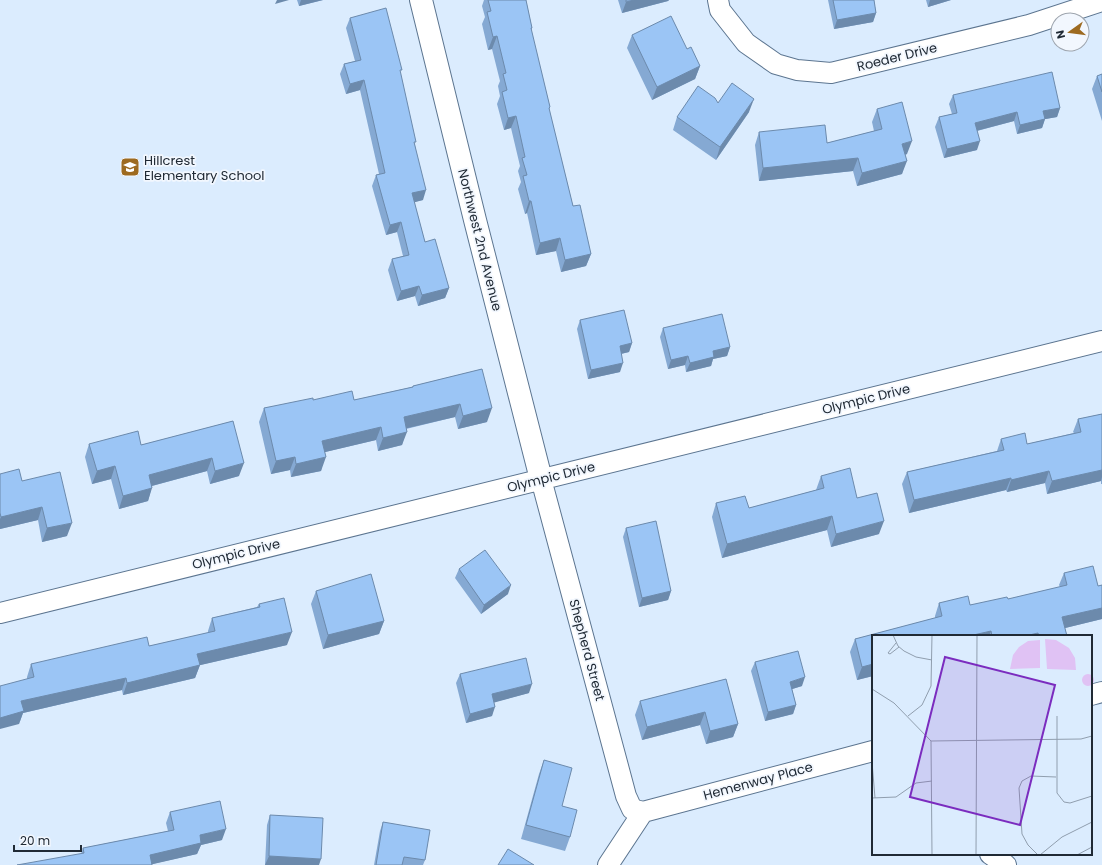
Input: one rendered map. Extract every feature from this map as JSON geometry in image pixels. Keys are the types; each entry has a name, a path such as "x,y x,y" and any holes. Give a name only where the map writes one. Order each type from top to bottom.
{"street":[{"name":"Northwest 2nd Avenue","path":"421,0 541,479"},
{"name":"Roeder Drive","path":"718,0 720,10 746,43 776,64 797,70 831,73 1029,24 1102,1"},
{"name":"Olympic Drive","path":"0,613 1102,341"},
{"name":"Shepherd Street","path":"541,479 626,796 632,808 643,812"},
{"path":"1092,695 1102,692"},
{"name":"Hemenway Place","path":"643,812 872,751"},
{"path":"608,865 643,812"},
{"path":"991,855 1006,865"}],"building":[{"path":"488,0 526,0 549,108 573,206 580,205 591,254 565,260 560,238 540,243 531,201 529,201 523,176 527,175 522,158 525,157 516,116 508,118 502,92 507,90 503,74 506,73 497,36 493,37 487,12 491,11"},
{"path":"833,0 874,0 876,13 837,20"},
{"path":"386,8 402,70 400,70 416,142 414,142 426,190 412,193 425,242 435,239 449,288 422,295 419,286 401,291 392,259 409,255 401,222 390,225 376,175 385,173 364,80 350,84 344,64 361,60 350,18"},
{"path":"671,16 687,49 691,47 700,66 657,87 632,35"},
{"path":"1052,72 1060,108 1043,111 1045,119 1020,125 1017,112 975,123 980,141 947,149 939,117 957,113 953,95"},
{"path":"1102,74 1102,92 1097,76"},
{"path":"732,83 754,99 720,147 677,117 698,86 715,98 718,103"},
{"path":"902,102 912,141 902,144 907,161 862,173 858,158 763,168 759,132 825,125 827,143 882,129 877,109"},
{"path":"624,310 632,343 620,346 623,363 591,370 580,320"},
{"path":"722,314 730,347 713,351 714,357 690,363 688,356 671,360 663,328"},
{"path":"482,369 492,408 463,416 460,404 404,417 407,432 383,438 381,427 322,441 326,457 296,464 295,457 276,461 264,408 313,398 313,400 352,391 354,400 413,387"},
{"path":"1102,414 1102,470 1052,481 1049,471 914,500 907,472 1004,450 1001,439 1025,433 1027,444 1081,432 1078,419"},
{"path":"233,421 244,463 215,471 212,458 149,475 152,488 123,496 115,466 97,471 89,444 138,431 141,445"},
{"path":"850,468 857,498 877,493 884,521 836,534 832,516 727,544 716,503 745,496 749,508 824,488 821,476"},
{"path":"19,469 22,481 60,472 72,523 47,528 42,507 1,517 0,474"},
{"path":"656,521 671,591 642,598 626,528"},
{"path":"485,550 511,585 484,605 459,569"},
{"path":"1093,566 1098,586 1102,585 1102,608 1062,617 1067,635 1039,635 1038,633 1029,635 992,635 991,631 973,635 872,635 872,664 862,667 855,639 942,616 939,603 968,596 970,605 1007,597 1008,599 1067,585 1064,573"},
{"path":"371,574 384,621 328,635 316,591"},
{"path":"284,598 292,632 197,654 200,665 127,683 126,678 21,701 24,711 0,718 0,686 34,677 31,664 147,637 149,646 215,631 212,618 260,607 259,604"},
{"path":"798,651 805,677 790,682 796,705 768,712 755,662"},
{"path":"526,658 532,684 492,694 495,707 470,714 460,674"},
{"path":"726,679 738,724 710,731 705,712 647,727 640,701"},
{"path":"544,760 572,768 562,806 577,810 570,837 526,825"},
{"path":"220,801 226,829 200,835 201,843 150,855 152,865 17,865 84,853 83,848 174,830 170,812"},
{"path":"270,815 323,818 321,859 269,856"},
{"path":"383,822 430,830 425,860 404,857 402,865 376,865"},
{"path":"508,849 534,865 498,865"}],"place":[{"name":"Hillcrest Elementary School","path":"130,167"}]}
